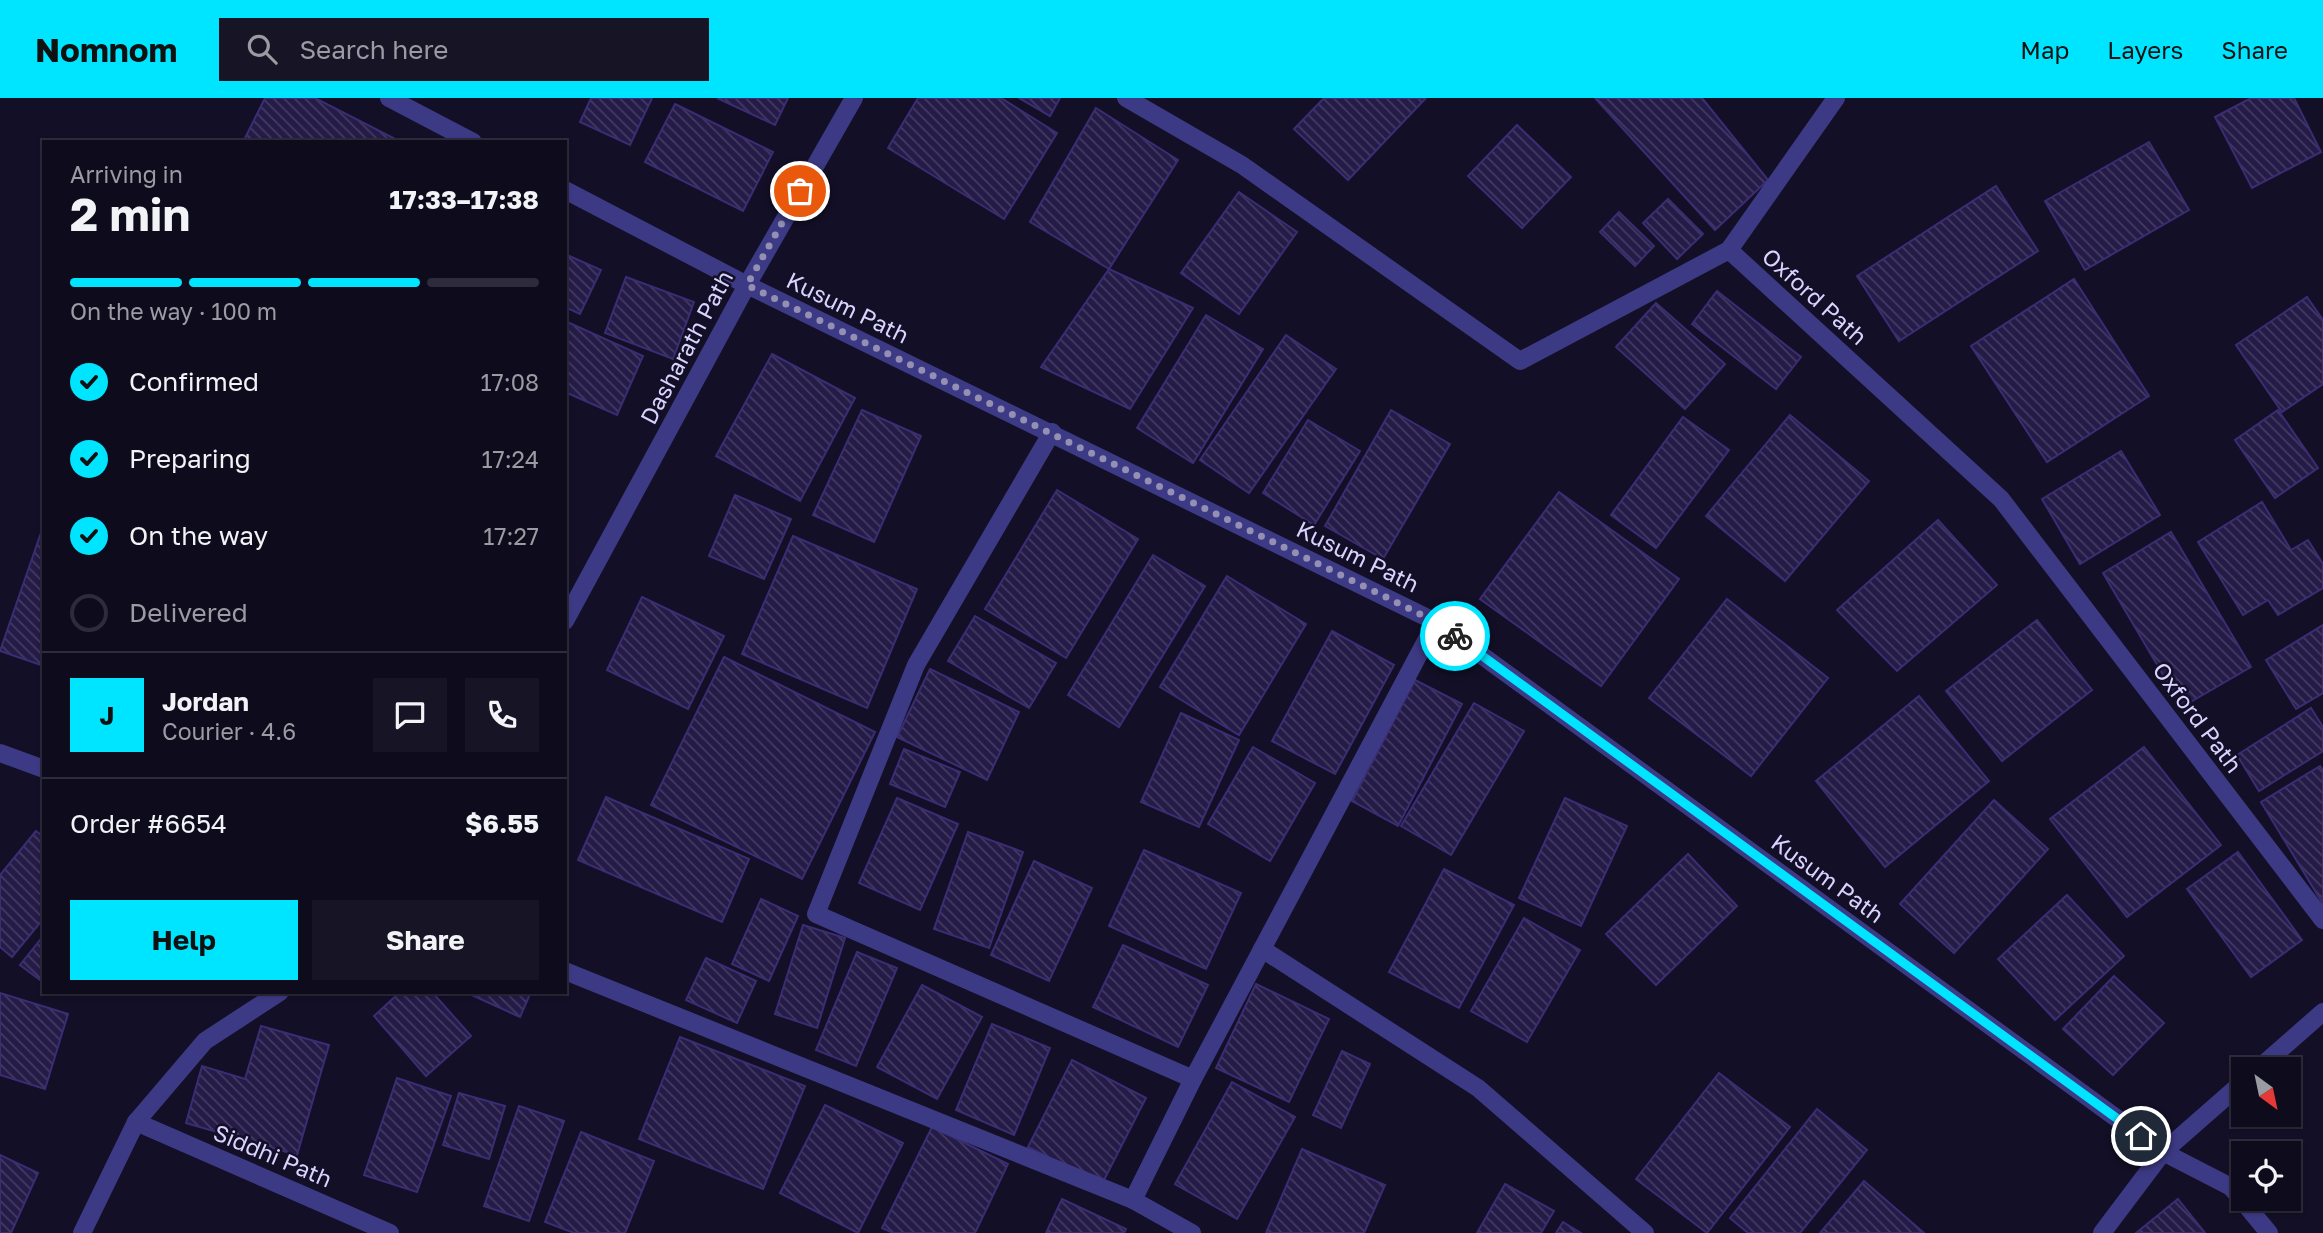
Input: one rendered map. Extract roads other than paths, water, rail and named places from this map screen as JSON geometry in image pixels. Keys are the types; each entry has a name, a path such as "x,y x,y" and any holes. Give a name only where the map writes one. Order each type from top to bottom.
{"street":[{"path":"389,98 468,140"},
{"name":"Dasharath Path","path":"567,617 747,285 854,98"},
{"name":"Oxford Path","path":"1126,98 1242,165 1520,361 1729,250 2001,499 2323,920"},
{"path":"1729,250 1836,98"},
{"name":"Kusum Path","path":"567,191 747,285 1436,622 2163,1152 2231,1187 2269,1233"},
{"path":"1052,432 916,665 816,915 1193,1079"},
{"path":"1133,1200 1193,1079 1436,622"},
{"path":"0,753 42,768"},
{"path":"1262,949 1478,1088 1645,1233"},
{"path":"567,972 1133,1200 1192,1233"},
{"path":"82,1233 136,1122 205,1041 277,994"},
{"path":"2272,1057 2323,1013"},
{"path":"2102,1233 2163,1152 2231,1093"},
{"name":"Siddhi Path","path":"136,1122 390,1233"}]}
